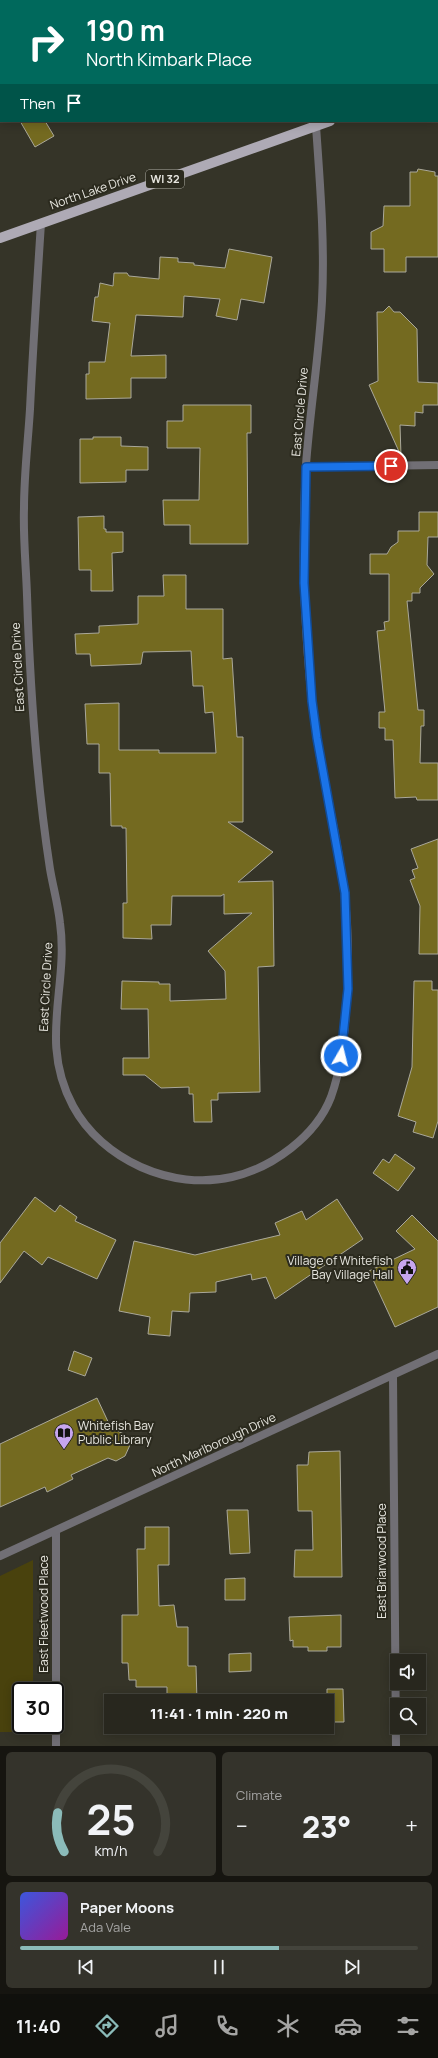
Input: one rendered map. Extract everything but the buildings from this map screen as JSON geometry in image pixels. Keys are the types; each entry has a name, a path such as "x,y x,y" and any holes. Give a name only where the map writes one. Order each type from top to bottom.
{"main road":[{"name":"North Lake Drive","path":"0,238 327,122"}],"street":[{"name":"East Circle Drive","path":"41,223 24,509 30,688 50,868 60,923 62,952 56,1006 55,1043 60,1078 74,1109 88,1127 110,1148 132,1164 182,1180 208,1181 230,1178 248,1172 283,1154 309,1132 329,1103 340,1068 345,1032 348,989 345,893 317,738 312,701 304,583 306,467 322,308 324,261 316,126"},
{"path":"306,467 438,465"},
{"name":"North Marlborough Drive","path":"0,1556 438,1354"},
{"name":"East Briarwood Place","path":"393,1376 396,1746"},
{"name":"East Fleetwood Place","path":"56,1531 56,1746"}],"shaded area":[{"path":"33,1560 33,1682 12,1682 12,1732 0,1732 0,1576"}],"place":[{"name":"Village of Whitefish Bay Village Hall","path":"407,1285"},
{"name":"Whitefish Bay Public Library","path":"64,1450"}],"route":[{"path":"341,1056 345,1032 348,989 348,944 345,893 317,738 312,701 304,583 306,467 391,466"}]}
